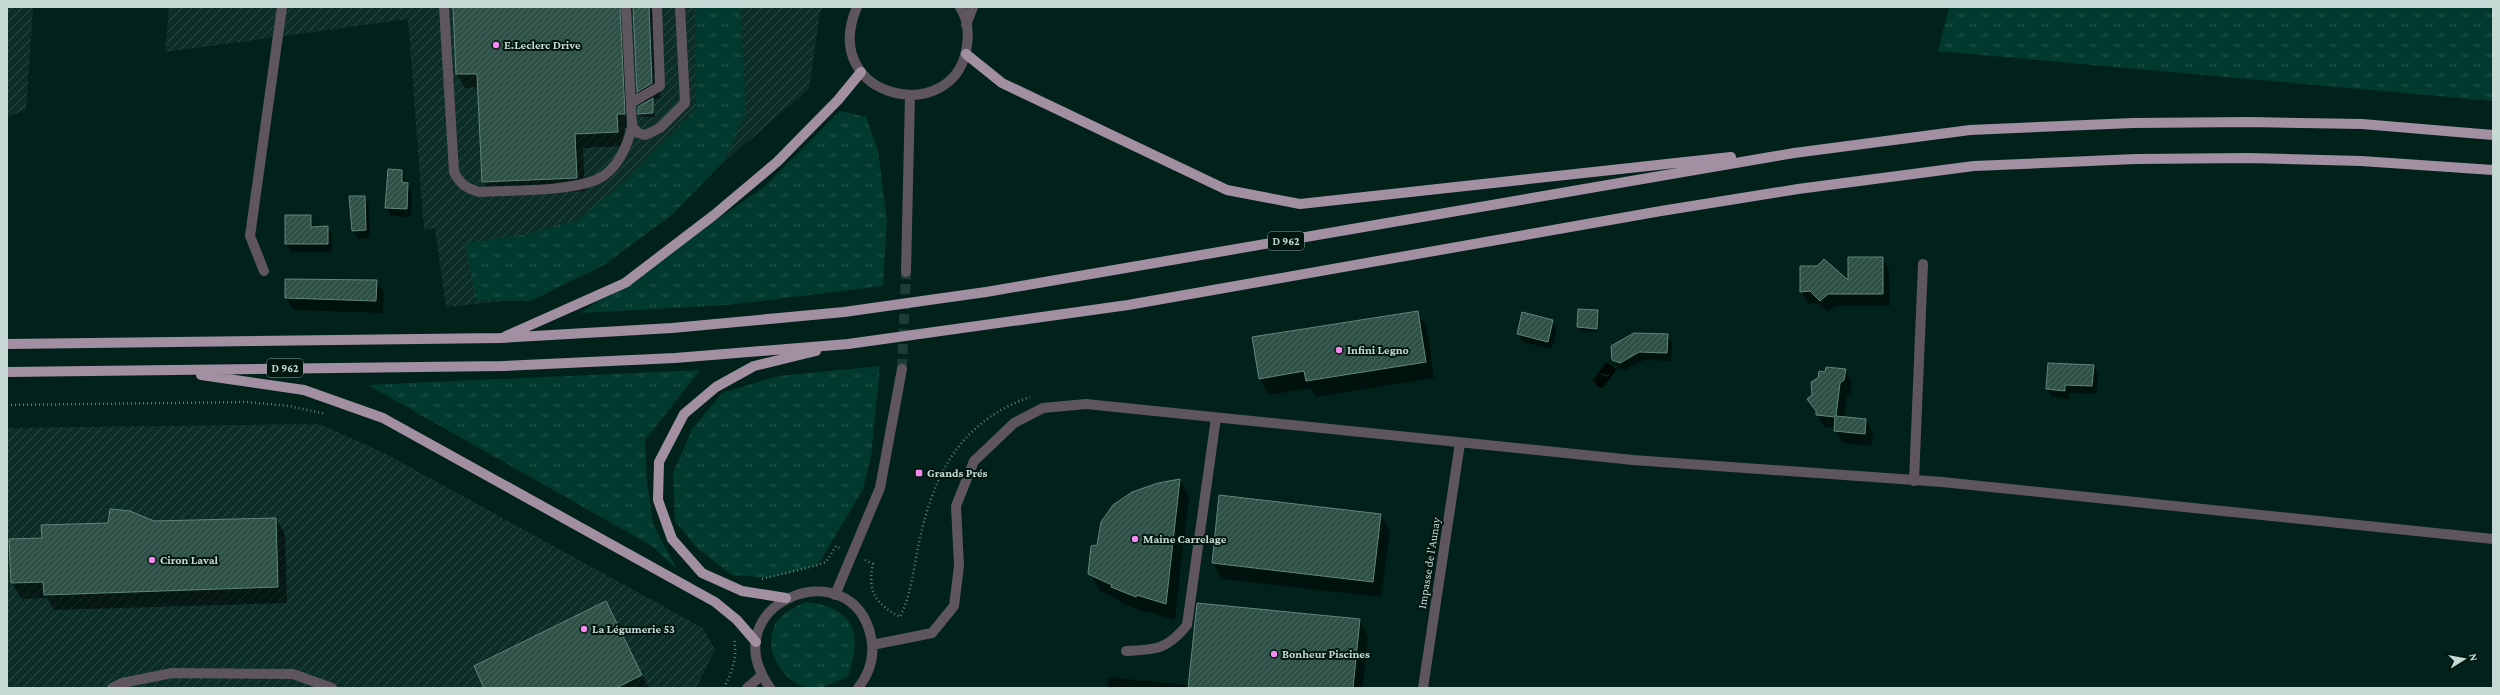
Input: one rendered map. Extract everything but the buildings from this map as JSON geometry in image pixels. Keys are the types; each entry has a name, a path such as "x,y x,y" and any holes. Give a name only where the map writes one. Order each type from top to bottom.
{"main road":[{"path":"966,54 1002,83 1228,190 1300,204 1916,136"},
{"path":"500,338 625,283 714,215 777,162 838,100 861,72"},
{"name":"D 962","path":"7,344 500,338 672,328 844,312 986,292 1652,176 1916,136 2024,127 2133,123 2362,124 2493,134"},
{"name":"D 962","path":"7,372 511,365 675,358 848,344 1128,304 1661,211 1806,188 1974,166 2136,159 2248,158 2361,161 2493,170"},
{"path":"786,598 742,591 702,573 672,539 658,500 659,462 684,414 716,387 754,366 848,344"},
{"path":"169,370 304,390 383,418 715,602 737,620 756,642"}],"street":[{"path":"264,271 250,236 282,7"},
{"path":"444,7 454,172 459,181 467,188 479,192 571,186 597,180 613,167 626,146 632,126 626,7"},
{"path":"631,103 660,86 657,7"},
{"path":"632,126 638,133 645,135 660,128 685,103 680,7"},
{"path":"857,7 851,21 849,38 853,56 861,72 874,85 891,93 910,96 928,93 944,84 958,71 966,54 968,34 960,7"},
{"path":"966,25 973,7"},
{"path":"906,272 910,96"},
{"path":"1914,481 1924,264"},
{"path":"835,595 880,488 902,369"},
{"path":"872,645 932,633 954,606 959,566 956,506 974,461 1014,423 1043,408 1086,404 1633,460 1942,482 2493,539"},
{"path":"1126,651 1164,647 1177,638 1187,625 1216,418"},
{"name":"Impasse de l'Aunay","path":"1423,688 1460,443"},
{"path":"770,688 761,676 756,659 756,642 764,619 771,609 786,598 807,592 818,591 835,595 850,603 861,615 869,629 872,645 871,663 864,680 858,688"},
{"path":"112,688 122,683 172,673 294,674 332,688"},
{"path":"747,688 761,676"}],"path":[{"path":"873,564 870,580 878,604 900,617 905,606 920,537 929,508 940,476 958,445 986,419 1012,404 1033,396"},
{"path":"7,404 247,402 289,406 329,415"}],"shaded area":[{"path":"7,7 33,7 26,110 7,117"},
{"path":"169,7 823,7 820,12 809,89 604,265 516,300 446,307 435,228 424,230 408,19 165,52"},
{"path":"320,424 384,453 703,628 715,650 696,688 7,688 7,428"}],"green space":[{"path":"695,7 740,7 746,111 725,160 673,214 604,265 530,301 476,300 465,243 529,234 579,219 618,187 696,109"},
{"path":"1949,7 2493,7 2493,101 1938,51"},
{"path":"840,111 866,117 878,151 887,221 883,286 727,305 581,313 764,187"},
{"path":"880,366 871,456 863,489 818,565 769,578 732,575 697,548 675,521 673,473 692,429 722,393 778,376"},
{"path":"700,370 645,440 647,482 653,524 676,568 652,546 368,385"},
{"path":"806,602 822,605 845,616 851,625 854,635 855,647 848,676 833,684 817,688 805,687 786,675 778,666 771,644 772,633 779,619 790,610"}],"water":[{"path":"1606,362 1617,369 1602,389 1592,382"}],"tunnel":[{"path":"902,369 906,272"}],"place":[{"name":"E.Leclerc Drive","path":"496,45"},
{"name":"Infini Legno","path":"1339,350"},
{"name":"Grands Prés","path":"919,473"},
{"name":"Maine Carrelage","path":"1135,539"},
{"name":"Ciron Laval","path":"152,560"},
{"name":"La Légumerie 53","path":"584,629"},
{"name":"Bonheur Piscines","path":"1274,654"}]}
